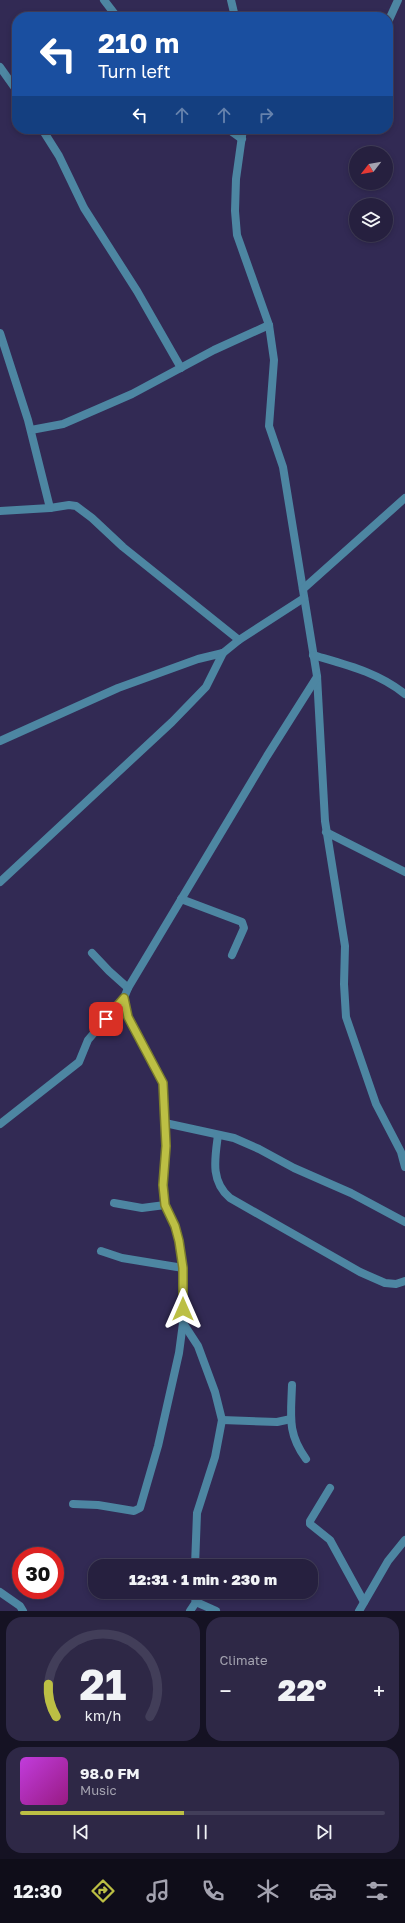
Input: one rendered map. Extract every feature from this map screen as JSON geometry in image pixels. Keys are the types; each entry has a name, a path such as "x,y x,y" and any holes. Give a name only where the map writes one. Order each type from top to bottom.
{"street":[{"path":"104,0 113,12"},
{"path":"231,0 234,12"},
{"path":"393,12 399,0 405,2"},
{"path":"0,67 12,84"},
{"path":"45,134 59,156 84,208 137,291 181,368"},
{"path":"235,134 242,139"},
{"path":"242,134 236,179 235,211 237,235 269,325 274,360 269,426 282,467 317,676 326,832 345,946 344,984 346,1017 376,1104 401,1152 405,1167"},
{"path":"31,430 63,424 132,394 214,350 269,325"},
{"path":"0,333 31,430 50,508"},
{"path":"303,589 405,498"},
{"path":"0,512 69,505 81,509 123,547 239,640"},
{"path":"0,882 172,722 206,687 223,653 239,640 304,598"},
{"path":"0,741 118,688 198,659 223,653"},
{"path":"314,655 359,668 390,682 405,694"},
{"path":"0,1124 79,1062 88,1040 124,998 128,988 181,899 317,676"},
{"path":"326,832 405,872"},
{"path":"181,899 242,922 244,928 232,955"},
{"path":"92,953 128,988"},
{"path":"73,1504 98,1505 134,1511 140,1508 158,1446 179,1353 183,1323 183,1268 175,1226 165,1205 163,1185 166,1123 163,1083 128,1017 124,998"},
{"path":"166,1123 234,1138 259,1149 294,1168 351,1193 405,1222"},
{"path":"218,1135 213,1166 222,1192 360,1272 385,1283 396,1284 405,1281"},
{"path":"114,1203 142,1208 165,1205"},
{"path":"101,1251 122,1258 183,1268"},
{"path":"183,1323 198,1346 215,1392 222,1420 215,1458 197,1513 195,1559"},
{"path":"292,1385 292,1434 297,1447 306,1459"},
{"path":"222,1420 277,1422 291,1419"},
{"path":"330,1488 310,1521 310,1524 330,1540 364,1602"},
{"path":"359,1611 388,1561 405,1540"},
{"path":"0,1592 20,1606 23,1611"},
{"path":"195,1599 196,1602 216,1611"},
{"path":"190,1611 196,1602"}],"route":[{"path":"106,1019 124,998 128,1017 161,1076 163,1083 166,1146 163,1185 165,1205 175,1226 179,1241 183,1268 183,1309"}]}
